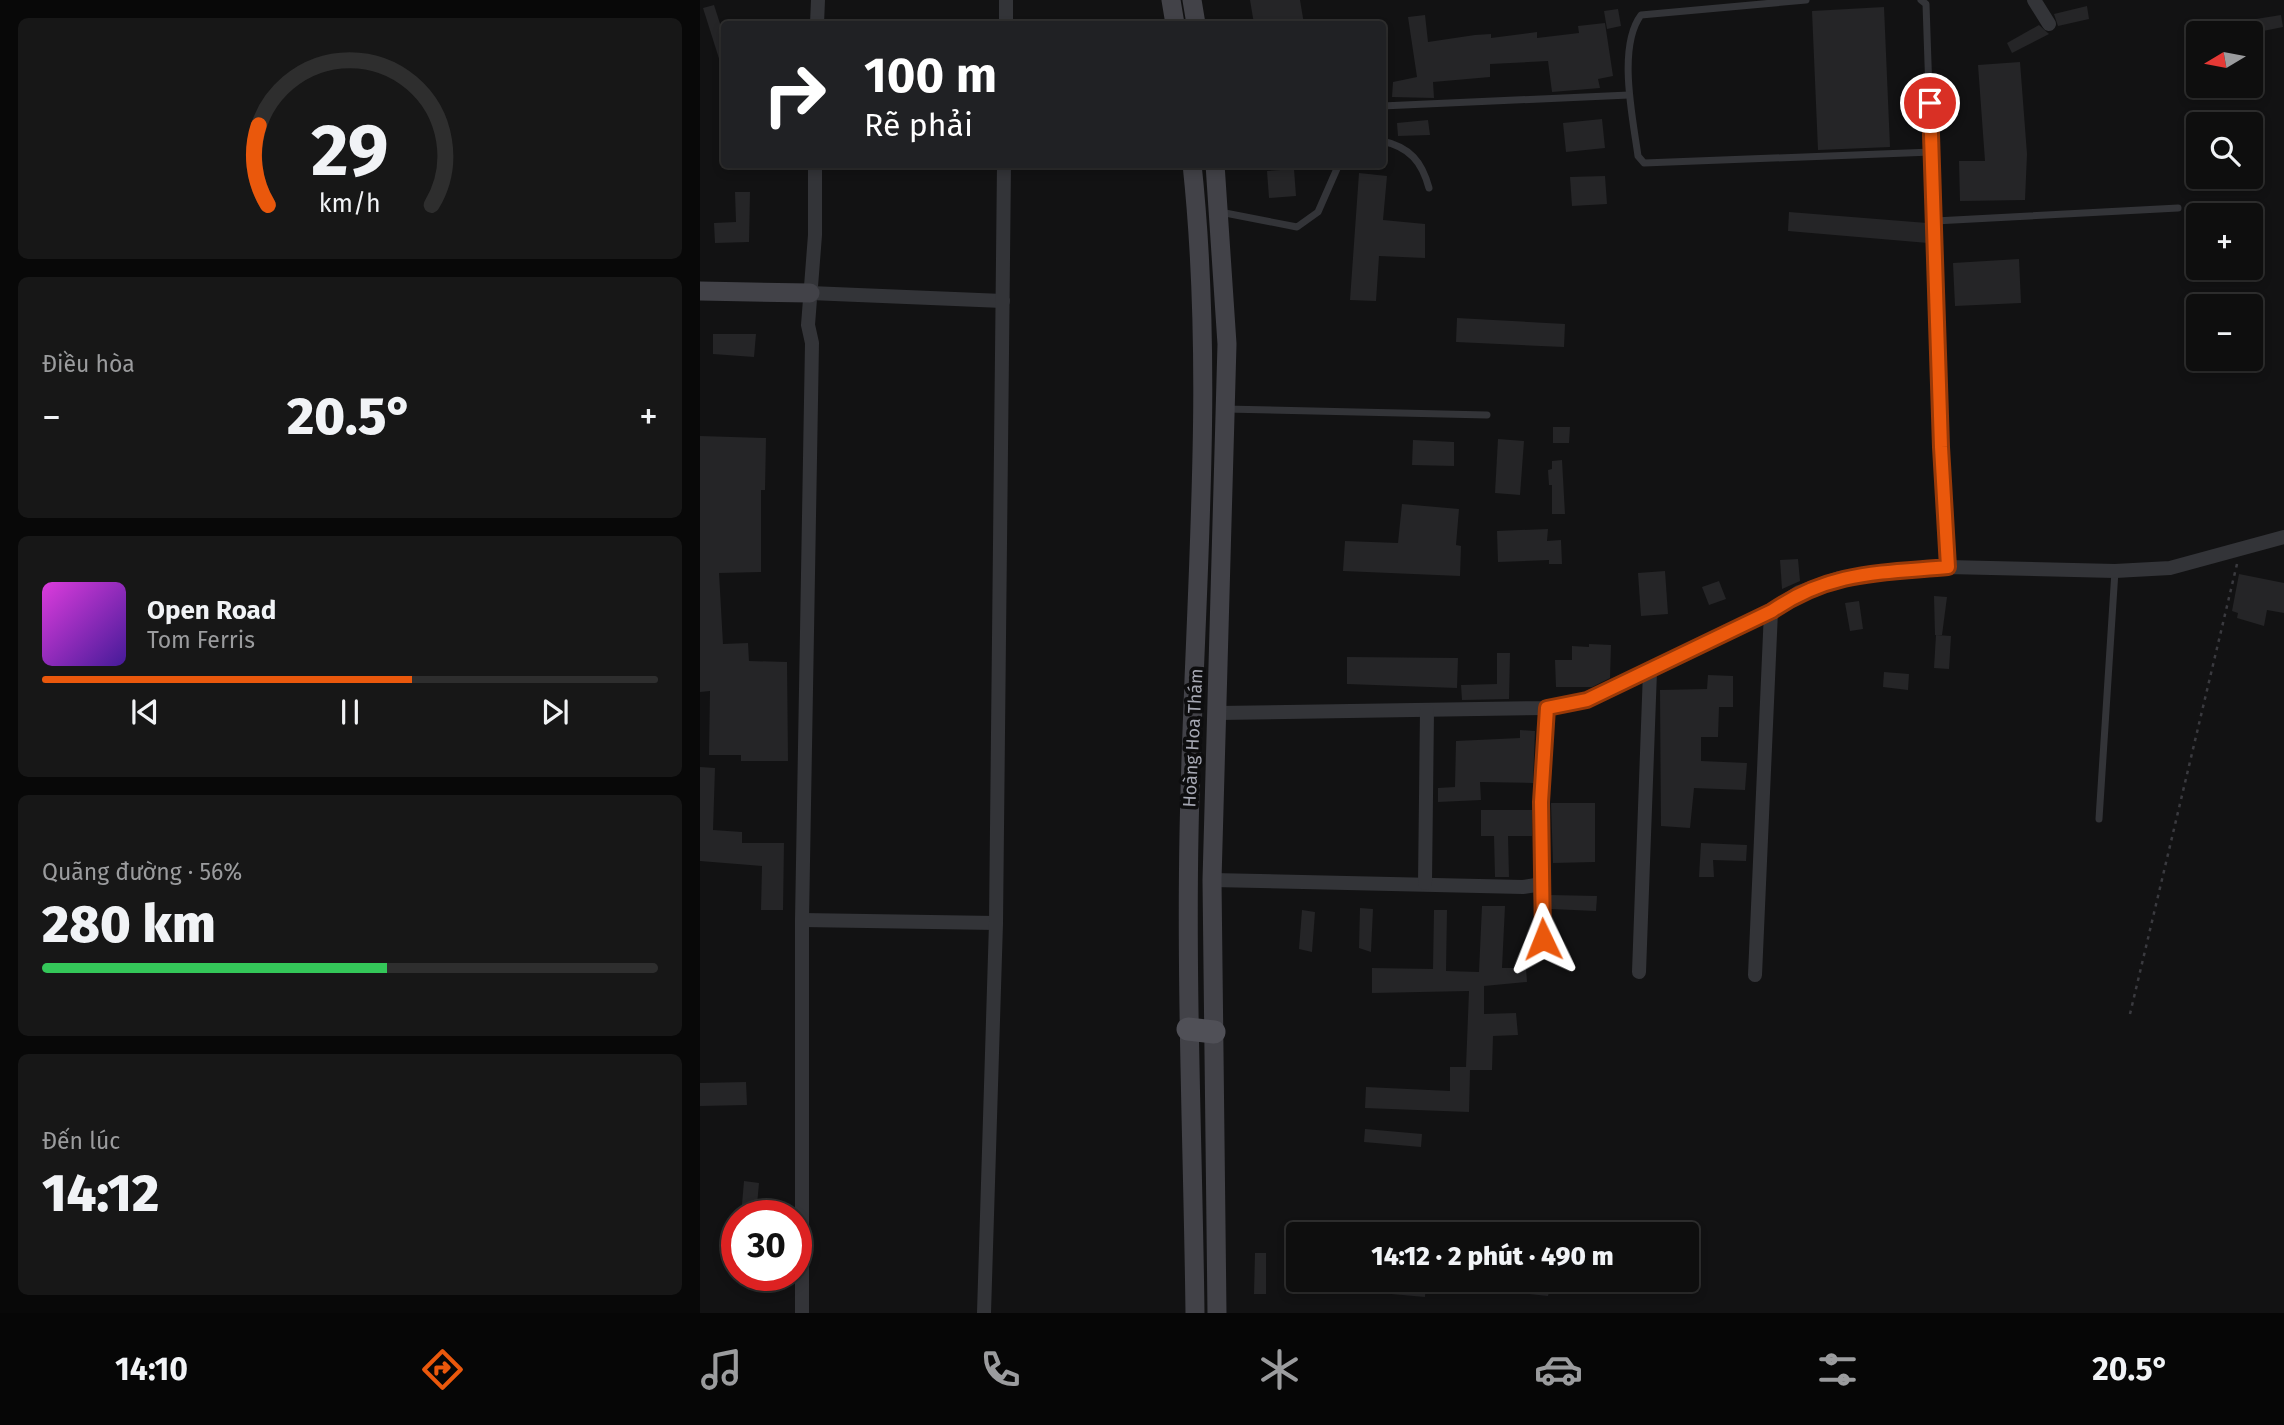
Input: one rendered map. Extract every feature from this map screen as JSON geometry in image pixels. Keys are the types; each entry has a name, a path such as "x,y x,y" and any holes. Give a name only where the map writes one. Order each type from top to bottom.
{"main road":[{"path":"1171,0 1174,21"},
{"path":"1192,0 1196,21"},
{"name":"Hoàng Hoa Thám","path":"1192,168 1203,303 1204,388 1200,596 1189,832 1188,1029 1195,1313"},
{"name":"Hoàng Hoa Thám","path":"1215,168 1227,344 1212,880 1217,1313"},
{"path":"700,291 810,293"},
{"path":"1188,1029 1214,1031"}],"street":[{"path":"817,21 818,0"},
{"path":"1006,0 1006,21"},
{"path":"2034,0 2049,24"},
{"path":"802,1313 802,920 810,293 815,168"},
{"path":"984,1313 996,923 1004,168"},
{"path":"810,293 1003,301"},
{"path":"1218,713 1547,708 1587,700 1772,611 1800,592 1839,578 1948,567 2115,571 2170,568 2284,537"},
{"path":"1755,975 1772,611"},
{"path":"1639,972 1650,671"},
{"path":"1543,939 1540,881 1543,877 1541,802 1547,708"},
{"path":"1425,883 1427,711"},
{"path":"1212,880 1523,887 1540,881"},
{"path":"802,920 996,923"}],"lane":[{"path":"1806,0 1640,15 1632,34 1629,95 1639,156 1649,164 1932,152"},
{"path":"1922,0 1926,4 1941,447 1948,567"},
{"path":"1386,106 1629,95"},
{"path":"1386,142 1398,145 1416,159 1424,169 1429,188"},
{"path":"1218,212 1297,227 1308,221 1322,206 1337,168"},
{"path":"1935,221 2178,208"},
{"path":"1225,409 1487,415"},
{"path":"2099,819 2115,571"}],"path":[{"path":"2130,1014 2241,547"}],"building":[{"path":"1250,0 1300,0 1304,21 1254,21"},
{"path":"714,5 721,27 721,65 703,8"},
{"path":"2087,6 2089,19 2058,26 2054,14"},
{"path":"1884,7 1890,147 1818,150 1812,11"},
{"path":"1618,9 1621,26 1607,29 1604,11"},
{"path":"1425,15 1428,42 1475,35 1491,34 1491,38 1537,32 1537,38 1579,33 1578,26 1605,23 1613,76 1598,79 1600,88 1552,92 1548,61 1490,64 1490,77 1433,82 1434,98 1392,97 1393,82 1417,77 1408,17"},
{"path":"2281,15 2283,27 2263,31 2263,21 2256,19"},
{"path":"2039,25 2049,34 2012,53 2007,43"},
{"path":"2020,62 2027,154 2025,200 1960,201 1959,161 1985,161 1978,65"},
{"path":"1602,119 1605,148 1566,152 1563,123"},
{"path":"1428,120 1430,135 1398,136 1397,123"},
{"path":"1294,169 1296,196 1269,198 1267,171"},
{"path":"1359,173 1387,176 1383,220 1425,224 1425,258 1379,256 1376,301 1350,300"},
{"path":"1605,176 1607,204 1572,206 1570,177"},
{"path":"735,192 750,192 749,242 715,243 714,223 736,222"},
{"path":"1789,212 1927,223 1928,243 1788,231"},
{"path":"2019,259 2021,303 1955,306 1953,263"},
{"path":"1457,318 1565,324 1564,347 1456,342"},
{"path":"713,334 756,334 754,357 713,354"},
{"path":"1553,427 1570,427 1569,443 1553,443"},
{"path":"700,436 766,438 765,490 761,490 761,572 719,573 723,644 748,643 749,661 787,662 788,761 741,761 741,755 709,755 710,691 700,692"},
{"path":"1498,439 1524,441 1520,495 1495,493"},
{"path":"1413,440 1454,442 1454,466 1412,465"},
{"path":"1562,460 1565,514 1552,514 1552,485 1549,485 1548,470 1552,469 1552,461"},
{"path":"1402,504 1459,509 1456,545 1461,546 1460,576 1343,571 1345,541 1398,543"},
{"path":"1548,529 1547,541 1561,540 1562,564 1549,564 1549,560 1498,562 1497,531"},
{"path":"1798,559 1800,581 1782,589 1780,560"},
{"path":"1665,571 1668,614 1641,616 1638,573"},
{"path":"2239,574 2284,583 2284,613 2267,610 2264,626 2237,618 2238,613 2232,611"},
{"path":"1719,581 1726,599 1709,605 1702,587"},
{"path":"1934,596 1947,597 1942,635 1935,635"},
{"path":"1859,601 1863,629 1850,631 1845,603"},
{"path":"1936,635 1951,636 1949,669 1934,668"},
{"path":"1589,644 1611,645 1610,678 1592,687 1556,687 1555,660 1572,660 1572,646 1589,647"},
{"path":"1497,653 1510,653 1509,699 1462,700 1461,685 1497,684"},
{"path":"1347,657 1458,658 1457,688 1347,684"},
{"path":"1884,672 1909,674 1908,690 1883,687"},
{"path":"1708,675 1733,676 1733,707 1719,707 1718,737 1701,737 1701,761 1747,763 1745,790 1694,788 1690,828 1661,826 1660,690 1707,689"},
{"path":"1520,730 1535,731 1533,783 1480,782 1481,800 1438,802 1438,788 1455,787 1456,741 1520,738"},
{"path":"700,767 715,768 713,830 742,832 742,843 784,843 783,910 761,910 762,866 700,861"},
{"path":"1551,803 1595,803 1595,862 1553,863"},
{"path":"1481,810 1532,810 1532,836 1508,836 1509,877 1495,877 1494,836 1481,836"},
{"path":"1701,843 1747,845 1746,861 1713,860 1714,877 1699,877"},
{"path":"1550,895 1597,896 1596,911 1551,909"},
{"path":"1482,906 1505,906 1502,968 1526,968 1527,982 1484,986 1484,1014 1516,1013 1518,1035 1493,1036 1492,1070 1470,1070 1469,1112 1365,1108 1366,1087 1450,1091 1450,1067 1466,1067 1469,991 1372,993 1372,968 1433,969 1434,910 1447,910 1446,971 1479,972"},
{"path":"1360,908 1373,909 1371,952 1359,948"},
{"path":"1302,910 1315,912 1312,952 1299,949"},
{"path":"746,1082 747,1105 700,1106 700,1083"},
{"path":"1365,1129 1422,1134 1421,1147 1364,1142"},
{"path":"744,1181 759,1183 757,1200 742,1200"},
{"path":"1255,1253 1266,1253 1266,1294 1254,1294"},
{"path":"1369,1292 1425,1292 1425,1297"},
{"path":"1529,1292 1549,1292 1548,1296"}],"route":[{"path":"1543,939 1540,881 1543,877 1541,802 1547,708 1587,700 1772,611 1800,592 1839,578 1948,567 1941,447 1930,103"}]}
